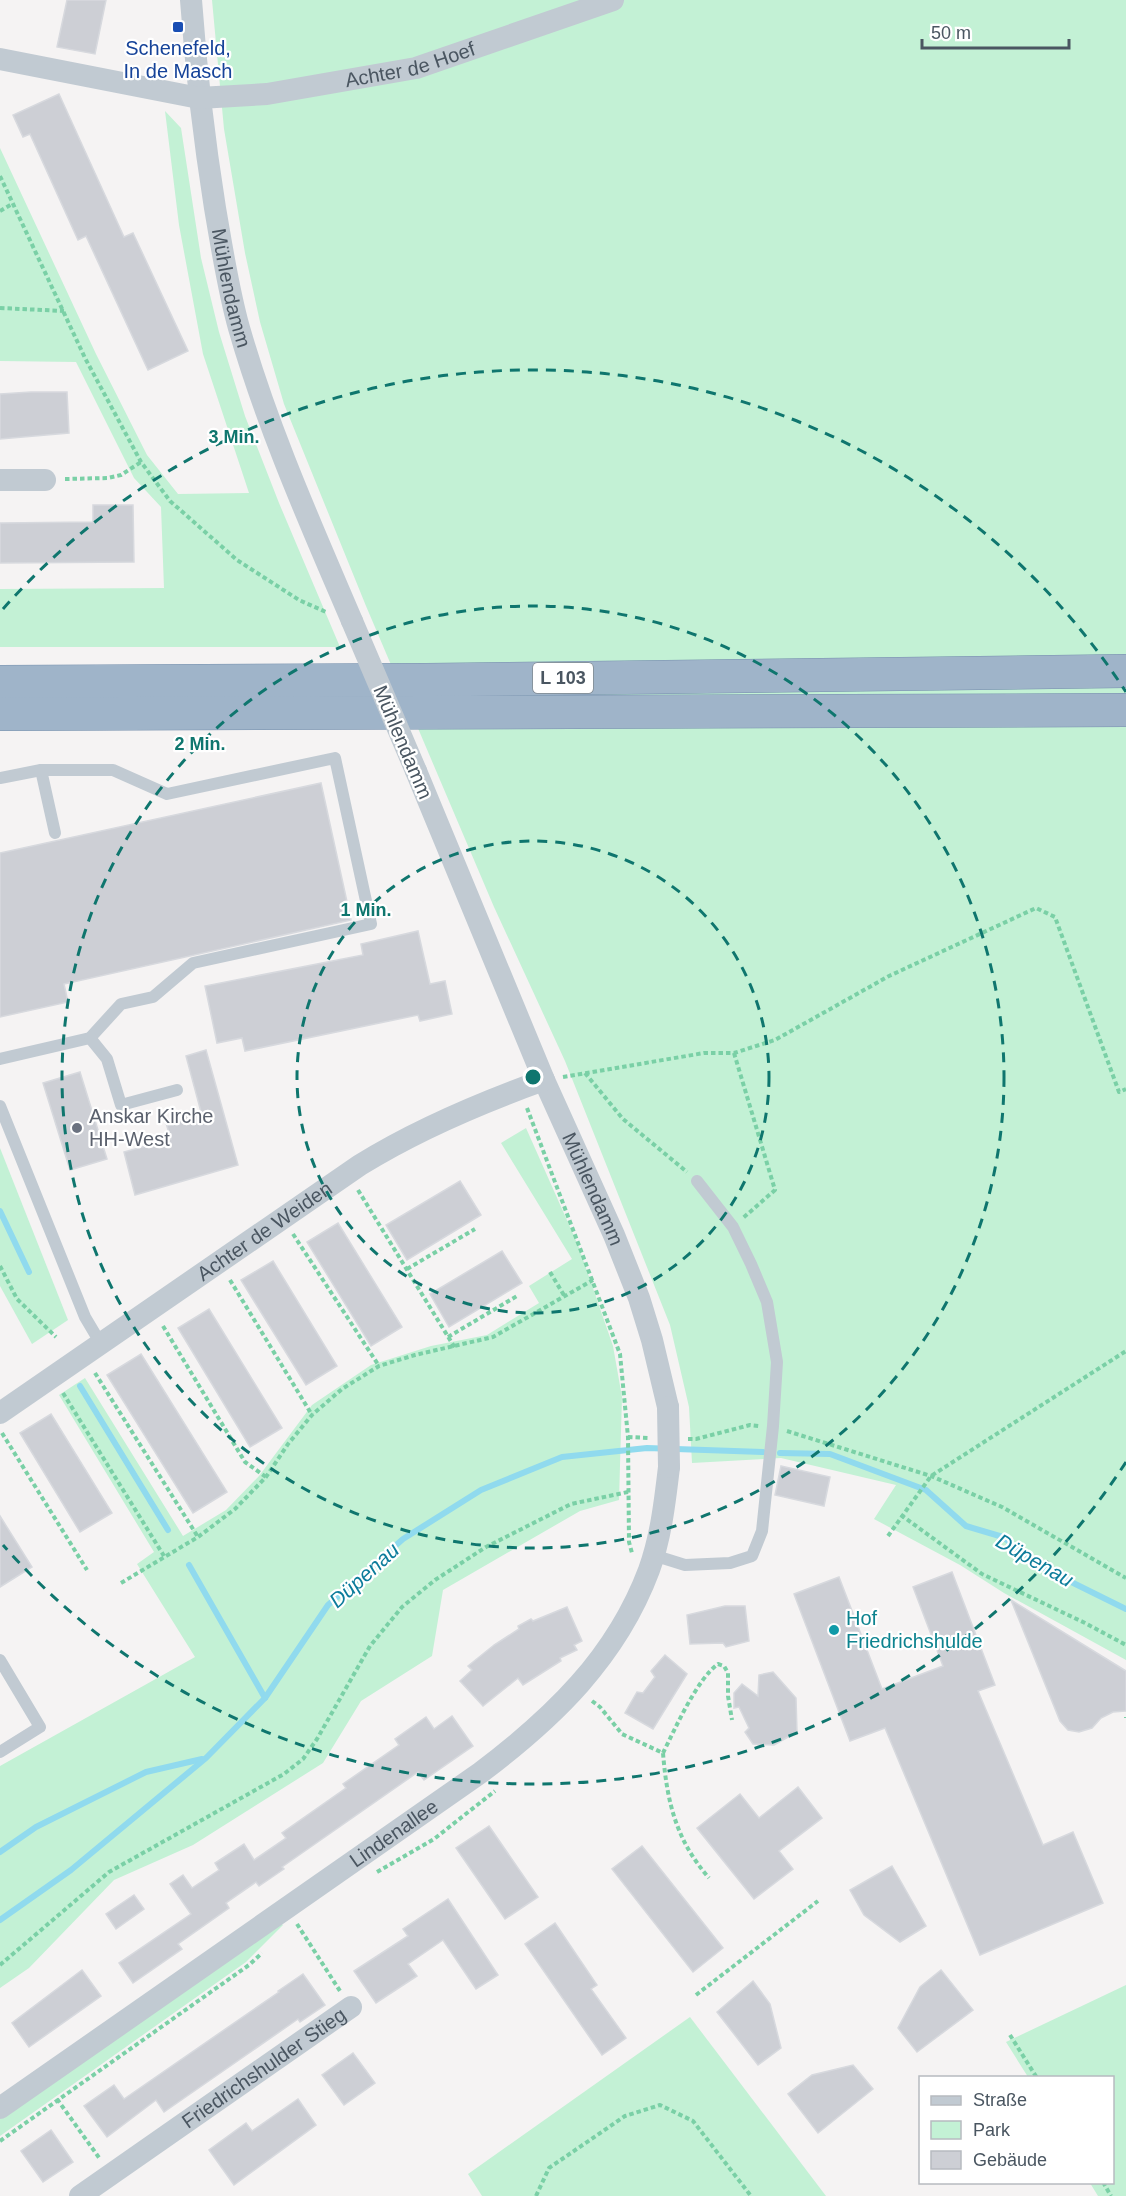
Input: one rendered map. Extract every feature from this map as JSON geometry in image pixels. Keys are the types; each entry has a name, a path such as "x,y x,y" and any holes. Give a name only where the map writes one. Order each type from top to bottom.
{"highway":[{"name":"L 103","path":"0,682 415,680 1126,671"},
{"name":"L 103","path":"0,714 1126,710"}],"street":[{"name":"Mühlendamm","path":"191,0 199,98 223,255 239,327 266,410 342,618 416,771 544,1080 614,1235 639,1298 668,1407 669,1467"},
{"name":"Achter de Hoef","path":"0,59 199,98 267,94 416,68 613,0"},
{"path":"0,480 45,480"},
{"name":"Achter de Weiden","path":"0,1413 395,1143 441,1121 544,1080"},
{"name":"Lindenallee","path":"0,2108 480,1773 547,1719 602,1656 625,1623 649,1570 644,1556 664,1512 669,1467"},
{"name":"Friedrichshulder Stieg","path":"80,2196 351,2007"}],"lane":[{"path":"0,778 41,770 113,770 168,794 335,758 371,924 193,963 153,997 121,1004 90,1038 0,1059"},
{"path":"41,770 55,832"},
{"path":"90,1038 107,1059 121,1105 177,1090"},
{"path":"0,1106 85,1317 101,1344"},
{"path":"644,1556 685,1565 730,1563 752,1556 762,1531 777,1362 767,1302 733,1227 697,1180"},
{"path":"0,1660 40,1727 0,1752"}],"path":[{"path":"0,176 86,358 141,462 170,501 237,560 299,600 342,618"},
{"path":"0,211 13,204"},
{"path":"0,308 64,311"},
{"path":"45,480 108,478 121,475 141,462"},
{"path":"544,1080 704,1053 734,1053 775,1040 890,976 1036,908 1055,917 1119,1092 1126,1089"},
{"path":"734,1053 775,1190 755,1208"},
{"path":"585,1073 623,1119 697,1180"},
{"path":"526,1106 594,1280 620,1354 628,1437 629,1542 644,1556"},
{"path":"355,1184 455,1348"},
{"path":"290,1229 379,1366"},
{"path":"407,1269 475,1229"},
{"path":"0,1266 17,1299 56,1337"},
{"path":"550,1272 565,1297"},
{"path":"226,1274 312,1415"},
{"path":"121,1583 198,1537 235,1509 266,1477 288,1444 312,1415 342,1389 379,1366 415,1355 493,1338 594,1280"},
{"path":"448,1337 517,1296"},
{"path":"159,1320 245,1462 266,1477"},
{"path":"888,1536 931,1476 1126,1351"},
{"path":"92,1367 198,1537"},
{"path":"60,1389 164,1556"},
{"path":"696,1439 750,1425 773,1426 931,1476 1002,1507 1126,1578"},
{"path":"0,1431 87,1570"},
{"path":"0,1965 109,1872 284,1774 303,1759 318,1739 370,1646 402,1607 435,1580 486,1546 571,1504 628,1492"},
{"path":"902,1515 982,1574 1126,1645"},
{"path":"709,1878 680,1837 666,1784 663,1753 684,1711 710,1670 718,1664 724,1666 728,1673 728,1696 732,1720"},
{"path":"592,1700 622,1734 663,1753"},
{"path":"376,1874 434,1839 495,1791"},
{"path":"696,1995 818,1901"},
{"name":"Friedrichshulder Stieg","path":"286,1908 351,2007"},
{"path":"0,2141 249,1965 265,1950"},
{"path":"1010,2035 1036,2076"},
{"path":"58,2100 111,2174"},
{"path":"536,2196 549,2168 625,2116 660,2105 693,2121 751,2196"}],"green space":[{"path":"212,0 1126,0 1126,1660 1004,1593 960,1565 874,1519 896,1485 781,1458 692,1463 689,1407 670,1325 565,1061 494,907 366,606 284,404 260,322 245,253 224,129"},
{"path":"165,111 181,128 201,258 219,332 245,416 340,647 0,647 0,589 164,588 161,507 134,478 76,362 0,361 0,148 96,354 147,455 178,494 249,493 203,354 179,225"},
{"path":"526,1128 578,1245 613,1346 622,1397 619,1500 580,1511 443,1590 432,1656 361,1701 323,1763 193,1845 114,1880 29,1968 0,1988 0,1766 195,1657 137,1564 154,1552 59,1395 85,1378 183,1536 226,1510 259,1476 312,1405 371,1365 431,1346 487,1335 539,1303 529,1286 572,1259 501,1143"},
{"path":"0,1148 68,1320 32,1344 0,1286"},
{"path":"280,1923 283,1925 246,1962 0,2136 0,2119"},
{"path":"1126,1985 1126,2196 1098,2196 1091,2184 1114,2184 1114,2076 1027,2076 1006,2042"},
{"path":"690,2017 826,2196 482,2196 468,2174"}],"building":[{"path":"67,0 106,0 95,54 57,47"},
{"path":"59,94 124,237 133,233 188,351 148,370 86,236 78,240 30,134 23,137 13,115"},
{"path":"67,392 69,433 0,439 0,394"},
{"path":"93,505 133,505 134,562 0,563 0,523 93,522"},
{"path":"321,783 351,920 64,984 68,1002 0,1017 0,853"},
{"path":"418,931 430,984 445,981 452,1014 420,1021 418,1015 245,1051 242,1038 217,1043 205,986 363,955 361,944"},
{"path":"206,1050 238,1165 135,1195 124,1152 171,1139 165,1120 201,1112 186,1056"},
{"path":"80,1072 107,1159 70,1170 43,1083"},
{"path":"460,1181 481,1215 407,1260 386,1225"},
{"path":"338,1223 402,1327 371,1346 307,1242"},
{"path":"502,1251 522,1283 449,1327 430,1294"},
{"path":"273,1261 337,1366 306,1385 241,1280"},
{"path":"209,1309 282,1428 250,1447 178,1328"},
{"path":"141,1354 227,1492 193,1513 107,1375"},
{"path":"51,1414 112,1513 80,1532 20,1433"},
{"path":"781,1466 830,1477 824,1506 775,1495"},
{"path":"0,1516 32,1567 0,1587"},
{"path":"952,1572 995,1685 978,1691 1043,1845 1073,1832 1103,1903 980,1955 885,1728 850,1741 794,1594 839,1577 882,1689 943,1666 913,1587"},
{"path":"1011,1600 1126,1671 1126,1711 1113,1712 1101,1718 1092,1728 1079,1732 1068,1730 1060,1721"},
{"path":"725,1606 745,1606 749,1641 726,1647 723,1643 690,1644 687,1615"},
{"path":"567,1607 582,1641 574,1645 577,1650 560,1658 561,1661 523,1685 518,1678 483,1706 460,1681 472,1670 468,1666 519,1629 518,1626 531,1619 533,1621"},
{"path":"665,1655 687,1674 653,1729 625,1713 637,1692 643,1693 655,1677 651,1671"},
{"path":"773,1672 796,1698 797,1732 774,1745 753,1744 745,1732 749,1728 739,1707 734,1708 734,1693 742,1684 758,1696 759,1675"},
{"path":"452,1716 473,1746 424,1780 418,1772 282,1867 284,1869 259,1886 256,1882 226,1903 229,1908 178,1944 182,1949 133,1983 119,1963 191,1914 170,1884 183,1875 192,1888 219,1870 215,1863 244,1844 254,1860 286,1838 282,1833 346,1788 343,1784 399,1745 395,1739 426,1717 434,1729"},
{"path":"798,1787 822,1818 779,1851 793,1869 754,1899 697,1828 740,1794 759,1818"},
{"path":"489,1826 538,1897 505,1919 456,1848"},
{"path":"642,1846 723,1948 693,1972 612,1869"},
{"path":"892,1866 926,1926 900,1942 864,1915 850,1890"},
{"path":"134,1895 144,1909 116,1929 106,1914"},
{"path":"448,1899 498,1975 476,1989 443,1940 408,1964 417,1976 376,2003 354,1971 408,1936 403,1929"},
{"path":"555,1923 597,1985 591,1989 626,2038 602,2055 525,1944"},
{"path":"82,1970 101,1996 29,2047 12,2023"},
{"path":"941,1970 973,2010 917,2052 898,2028 920,1987"},
{"path":"303,1974 325,2005 300,2022 298,2019 164,2112 156,2100 107,2137 84,2106 114,2085 124,2099"},
{"path":"753,1981 770,2004 781,2048 758,2065 717,2012"},
{"path":"353,2053 375,2083 344,2105 322,2075"},
{"path":"853,2065 873,2089 818,2133 788,2094 812,2075"},
{"path":"298,2099 316,2125 234,2185 209,2150 246,2123 252,2131"},
{"path":"51,2130 73,2162 43,2182 21,2151"}],"waterway":[{"path":"0,1211 29,1272"},
{"path":"80,1386 168,1530"},
{"name":"Düpenau","path":"0,1920 71,1870 206,1758 265,1698 328,1605 403,1539 481,1490 562,1457 647,1448 763,1452"},
{"name":"Düpenau","path":"780,1453 830,1454 926,1490 966,1526 1003,1537 1043,1568 1126,1609"},
{"path":"189,1565 265,1698"},
{"path":"0,1852 36,1827 146,1772 202,1759"}],"place":[{"name":"Schenefeld, In de Masch","path":"178,27"},
{"name":"Anskar Kirche HH-West","path":"77,1128"},
{"name":"Hof Friedrichshulde","path":"834,1630"}]}
